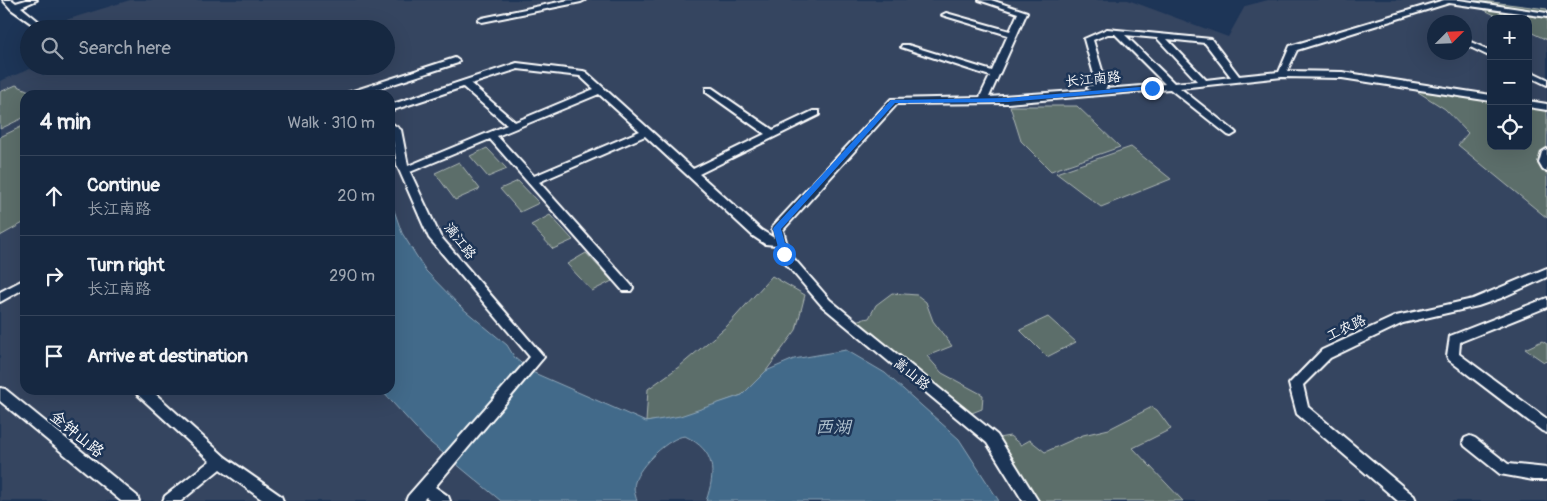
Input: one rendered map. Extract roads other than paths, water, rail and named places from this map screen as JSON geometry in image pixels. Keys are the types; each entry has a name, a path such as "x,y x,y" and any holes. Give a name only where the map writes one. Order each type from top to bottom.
{"street":[{"path":"6,0 32,20"},
{"path":"14,7 33,0"},
{"path":"482,20 581,0"},
{"path":"983,0 1023,12 983,101"},
{"path":"1282,74 1294,48 1449,1 1547,15"},
{"path":"946,15 1013,34"},
{"path":"1008,100 1006,94 1102,87 1088,39 1107,31 1208,41 1236,78"},
{"path":"1117,32 1172,86 1231,133"},
{"path":"1159,36 1203,82"},
{"path":"1472,45 1487,52"},
{"path":"905,47 995,75"},
{"path":"365,90 455,60"},
{"path":"395,106 517,66 583,74 757,233 783,248"},
{"name":"长江南路","path":"783,248 777,229 894,101 1008,100 1172,86 1282,74 1342,75 1487,97"},
{"path":"1532,75 1547,82"},
{"path":"464,83 514,126"},
{"path":"405,171 600,90"},
{"path":"709,90 772,134"},
{"path":"1532,105 1547,107"},
{"path":"691,174 816,113"},
{"name":"漓江路","path":"395,129 405,171 435,238 534,362 425,488"},
{"path":"532,182 646,132"},
{"path":"491,136 627,288"},
{"path":"1547,152 1544,163 1547,168"},
{"name":"嵩山路","path":"783,248 826,303 992,439 1031,501"},
{"name":"工农路","path":"1409,501 1302,410 1296,384 1326,354 1400,319 1474,303 1497,295 1547,272"},
{"path":"0,298 20,288"},
{"path":"1547,302 1454,339 1454,356 1547,427"},
{"name":"金钟山路","path":"0,393 132,501"},
{"path":"147,395 220,461 276,501"},
{"path":"1470,442 1505,470 1547,474"},
{"path":"170,501 220,461"},
{"path":"413,501 425,488 443,501"}],"water":[{"name":"西湖","path":"395,213 402,233 426,271 461,307 507,345 515,358 532,372 646,422 680,416 742,395 766,371 794,359 846,350 885,373 959,439 999,501 706,501 711,481 711,463 703,448 685,436 671,441 642,468 634,485 637,501 501,501 426,439 386,395 395,395"}]}
